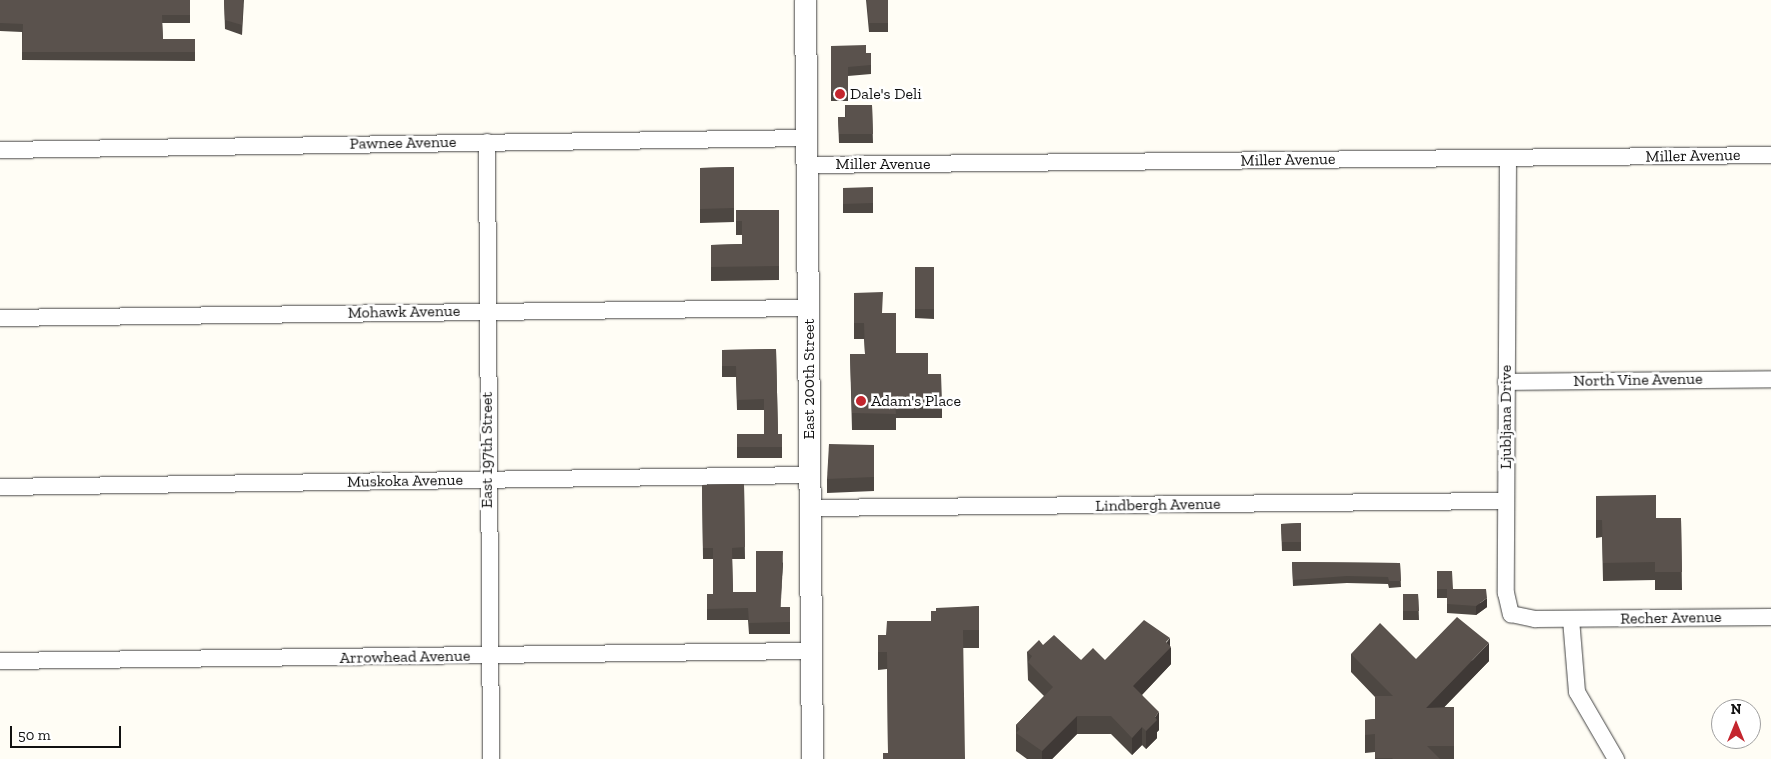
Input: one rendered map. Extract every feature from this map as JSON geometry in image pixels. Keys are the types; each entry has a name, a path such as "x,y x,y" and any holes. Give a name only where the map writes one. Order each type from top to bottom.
{"street":[{"name":"East 200th Street","path":"805,0 812,759"},
{"name":"Pawnee Avenue","path":"0,150 807,138"},
{"name":"East 197th Street","path":"487,142 487,480 490,759"},
{"name":"Miller Avenue","path":"806,165 1771,155"},
{"name":"Ljubljana Drive","path":"1508,158 1506,593 1511,614 1570,618"},
{"name":"Mohawk Avenue","path":"0,318 808,308"},
{"name":"North Vine Avenue","path":"1506,382 1771,379"},
{"name":"Muskoka Avenue","path":"0,488 810,475"},
{"name":"Lindbergh Avenue","path":"810,508 1506,501"},
{"name":"Recher Avenue","path":"1570,618 1771,617"},
{"path":"1570,618 1577,692 1616,759"},
{"name":"Arrowhead Avenue","path":"0,661 811,652"}],"building":[{"path":"0,0 190,0 190,15 162,15 163,39 195,39 195,52 22,52 23,24 0,23"},
{"path":"224,0 243,0 242,25 225,20"},
{"path":"867,0 888,0 888,23 869,23"},
{"path":"866,45 866,53 871,53 871,65 848,67 848,92 831,92 831,46"},
{"path":"845,105 872,105 873,134 839,134 838,117 846,117"},
{"path":"734,167 734,208 700,209 700,168"},
{"path":"873,187 873,203 843,204 843,188"},
{"path":"736,210 779,210 779,266 711,267 711,245 742,244 742,221 736,221"},
{"path":"915,267 934,267 934,309 915,309"},
{"path":"883,292 882,313 896,313 896,353 928,353 928,374 941,374 942,402 895,402 896,414 852,413 850,354 865,354 864,323 854,323 854,293"},
{"path":"776,349 778,434 782,434 782,447 737,447 737,434 764,434 764,399 737,400 736,366 722,366 722,350"},
{"path":"829,444 874,445 874,477 827,479"},
{"path":"744,484 745,547 732,548 733,592 756,592 756,551 783,551 780,607 790,607 790,622 749,623 748,608 707,609 707,594 713,594 713,548 703,548 702,485"},
{"path":"1656,495 1656,518 1681,518 1682,572 1655,572 1655,562 1603,563 1602,520 1596,520 1596,496"},
{"path":"1301,523 1301,542 1282,542 1281,524"},
{"path":"1292,562 1400,563 1401,581 1389,581 1388,577 1347,576 1293,580"},
{"path":"1437,571 1452,571 1453,589 1486,589 1487,598 1476,606 1447,604 1447,589 1437,589"},
{"path":"1403,594 1418,594 1419,611 1403,611"},
{"path":"979,606 979,630 963,630 965,759 883,759 883,753 888,753 887,652 878,652 878,635 886,635 887,621 931,621 931,611 936,611 936,608"},
{"path":"1457,617 1489,643 1426,708 1454,707 1454,746 1427,746 1440,759 1375,758 1375,734 1365,735 1365,720 1375,719 1375,696 1393,696 1351,654 1380,623 1416,659"},
{"path":"1144,620 1170,638 1166,642 1171,647 1133,686 1159,712 1155,717 1157,720 1146,731 1142,727 1132,738 1111,716 1077,716 1042,751 1016,733 1020,729 1016,725 1053,687 1028,662 1032,656 1027,652 1039,640 1043,645 1054,635 1081,660 1093,648 1105,660"}],"place":[{"name":"Dale's Deli","path":"840,94"},
{"name":"Adam's Place","path":"861,401"}]}
